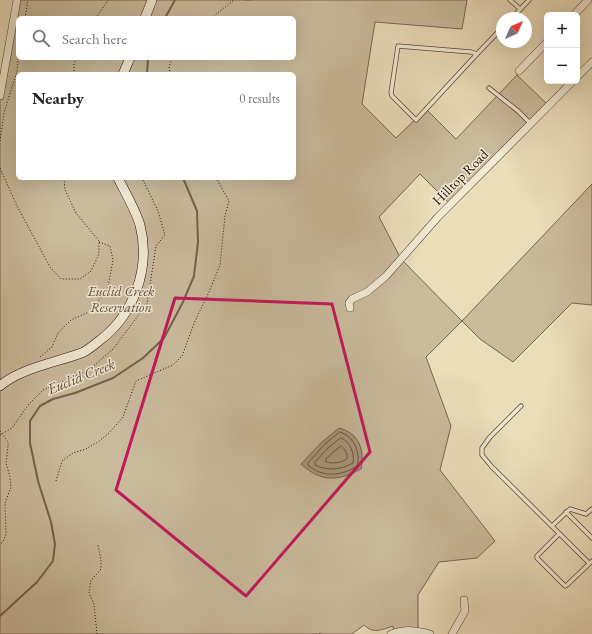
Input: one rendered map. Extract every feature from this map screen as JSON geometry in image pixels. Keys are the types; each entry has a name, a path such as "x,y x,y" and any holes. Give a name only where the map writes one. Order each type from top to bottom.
{"street":[{"path":"0,96 17,0"},
{"path":"146,16 152,0"},
{"path":"577,12 588,0"},
{"path":"519,71 544,45"},
{"path":"124,72 129,60"},
{"path":"580,74 592,62"},
{"name":"Hilltop Road","path":"350,308 349,303 352,299 367,292 386,276 438,217 570,84"},
{"path":"0,386 28,370 86,351 109,334 129,309 137,289 144,261 143,242 140,224 119,180"},
{"path":"452,634 465,611 464,600"},
{"path":"391,634 403,630 418,631 430,634"}],"lane":[{"path":"510,0 520,9"},
{"path":"517,12 529,0"},
{"path":"477,54 471,52 398,46 391,93 392,96 416,120 496,34"},
{"path":"489,88 518,111 531,124"},
{"path":"522,406 490,437 482,448 482,455 512,488 559,534 591,562 565,586 537,558 537,556 559,534"},
{"path":"552,526 570,508 586,514 591,511"},
{"path":"566,512 592,538"}],"path":[{"path":"25,16 28,0"},
{"path":"97,16 108,0"},
{"path":"214,16 234,0"},
{"path":"17,72 18,60"},
{"path":"74,72 76,60"},
{"path":"170,72 169,67 171,60"},
{"path":"0,141 4,113 16,74"},
{"path":"0,168 17,206 50,267 61,279 80,280 91,271 99,254 98,241"},
{"path":"37,361 52,346 58,333 71,320 91,312 108,287 113,260 110,246 98,241 76,212 65,190 64,180"},
{"path":"0,435 12,428 28,404 43,390 88,370 113,349 147,304 156,246 165,235 158,211 143,180"},
{"path":"56,481 62,461 73,453 86,449 98,442 110,433 123,417 136,380 173,365 182,356 195,321 220,265 225,216 229,201 217,180"},
{"path":"0,431 8,442 6,463 11,487 5,503 6,534 0,544"},
{"path":"97,634 94,604 89,593 91,580 101,568 98,545"}],"highlighted area":[{"path":"175,298 332,304 370,452 246,596 116,490"}],"green space":[{"name":"Euclid Creek Reservation","path":"17,0 467,0 462,29 375,22 362,104 396,138 426,109 456,139 517,75 549,106 451,205 420,174 379,217 401,259 462,321 426,357 451,426 440,470 495,541 477,558 439,562 418,595 418,631 394,633 393,626 381,630 371,630 364,625 352,634 0,634 0,96"},
{"path":"592,184 592,305 572,303 513,362 480,339 462,321"}],"water":[{"path":"339,428 346,430 356,438 359,443 362,455 361,469 345,476 330,478 316,474 301,464 322,442"}],"waterway":[{"name":"Euclid Creek","path":"166,16 175,0"},
{"name":"Euclid Creek","path":"147,72 148,60"},
{"name":"Euclid Creek","path":"0,616 37,582 53,561 55,544 51,522 38,481 30,443 30,421 40,406 53,399 75,393 113,378 143,358 164,338 183,302 194,276 198,242 197,211 184,180"}]}
